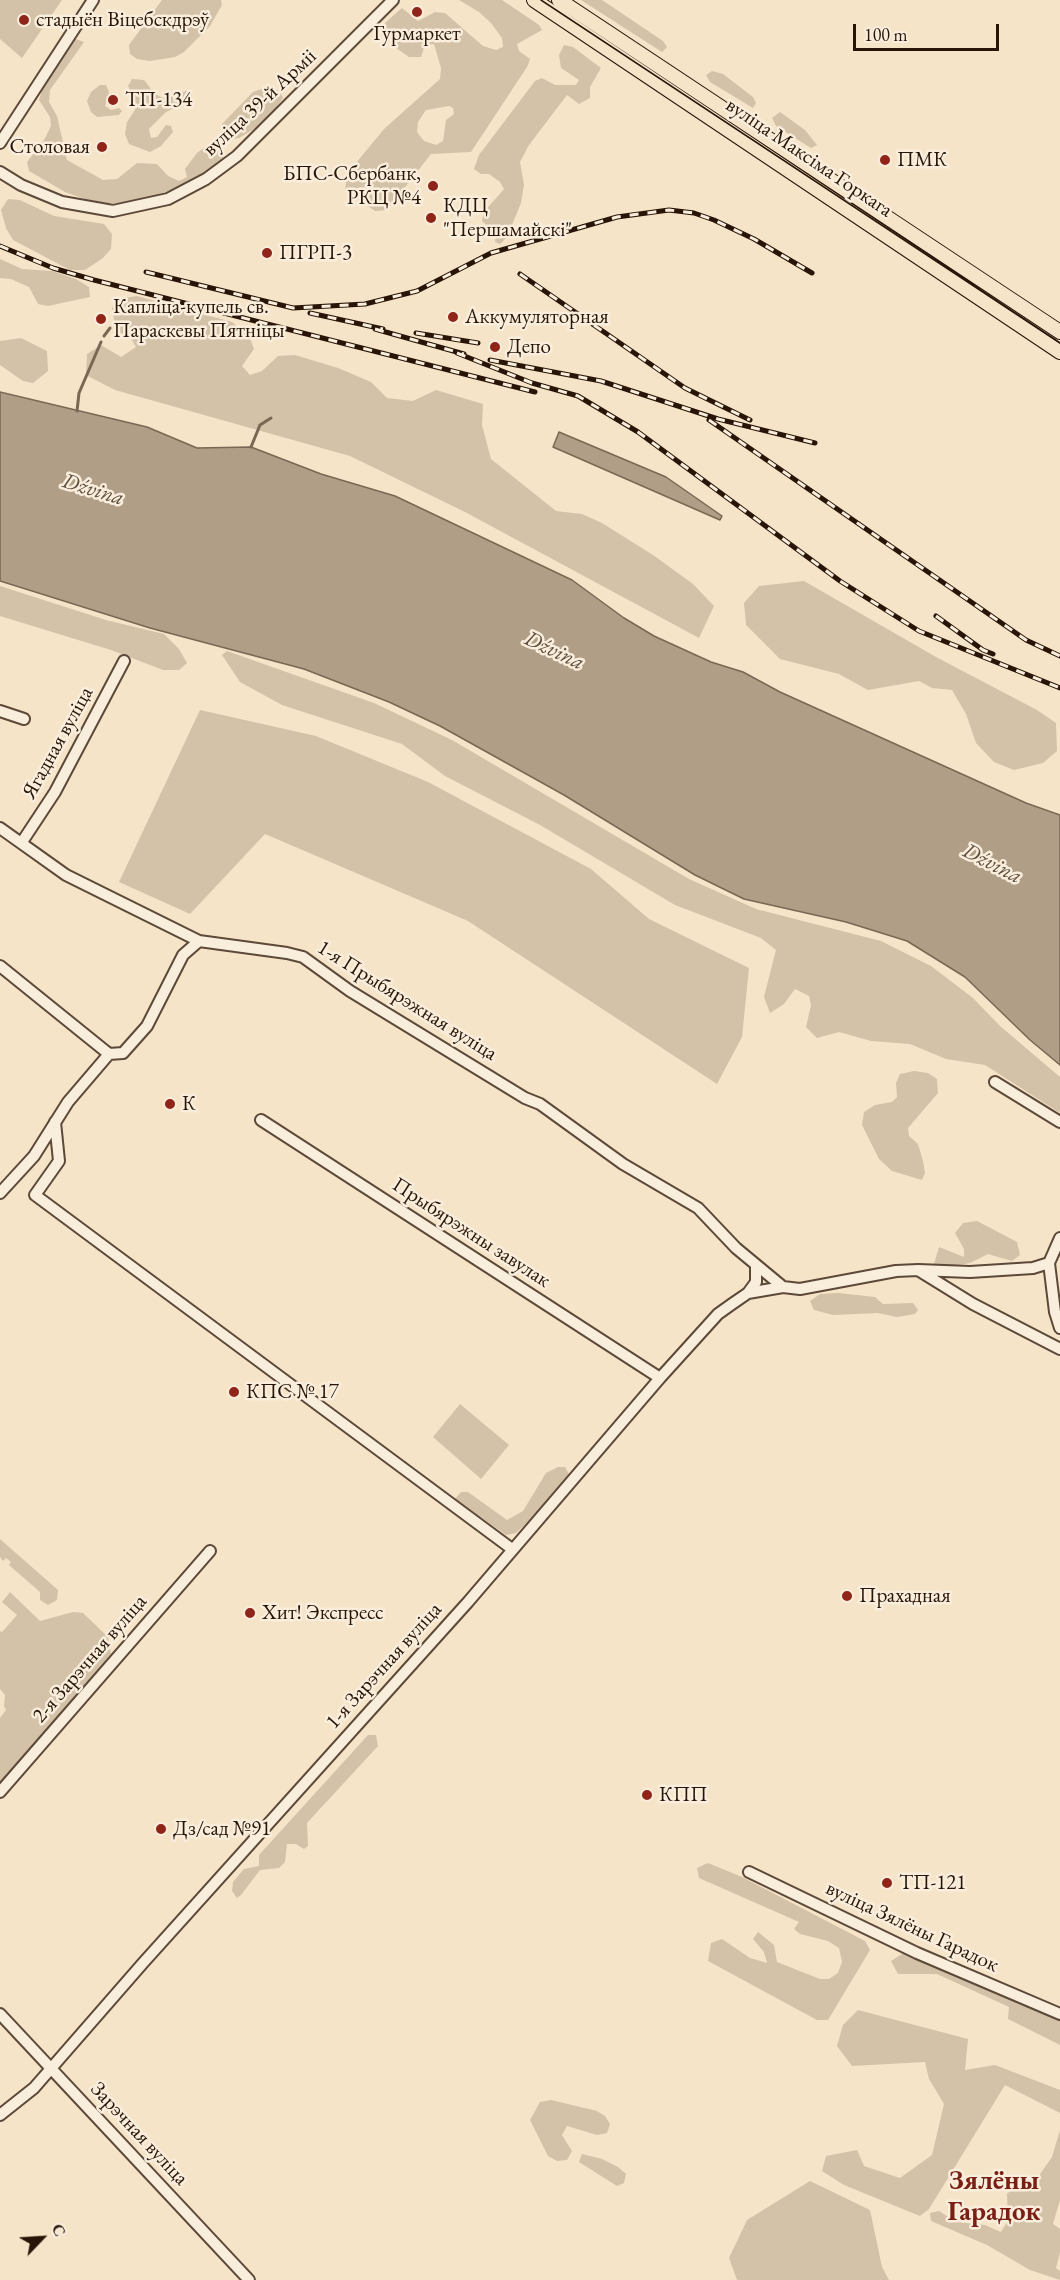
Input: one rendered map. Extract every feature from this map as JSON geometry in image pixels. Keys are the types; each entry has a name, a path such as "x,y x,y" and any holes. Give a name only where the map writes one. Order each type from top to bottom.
{"main road":[{"name":"вуліца Максіма Горкага","path":"534,0 569,15 1060,333"},
{"name":"вуліца Максіма Горкага","path":"559,0 569,15"},
{"name":"вуліца Максіма Горкага","path":"686,92 1060,352"}],"street":[{"path":"0,143 93,0"},
{"name":"вуліца 39-й Арміі","path":"0,172 21,185 62,202 113,211 142,207 168,199 207,179 237,156 393,0"},
{"name":"Ягадная вуліца","path":"22,842 55,792 124,661"},
{"path":"0,711 24,719"},
{"name":"1-я Прыбярэжная вуліца","path":"0,828 66,875 199,941 303,957 350,991 525,1098 540,1104 624,1164 698,1208 756,1265 783,1287"},
{"path":"0,966 109,1054 123,1053 147,1026 183,955 199,941"},
{"path":"0,1193 34,1156 68,1102 109,1054"},
{"path":"995,1082 1060,1122"},
{"name":"Прыбярэжны завулак","path":"261,1120 660,1378"},
{"path":"55,1122 59,1161 35,1195 512,1549"},
{"path":"1060,1238 1048,1263 1055,1312 1060,1328"},
{"name":"1-я Зарэчная вуліца","path":"0,2115 34,2088 468,1602 660,1378 718,1314 748,1293 783,1287 800,1289 897,1271 969,1272 1033,1268 1048,1263"},
{"path":"748,1293 756,1282 756,1265"},
{"path":"918,1270 974,1304 1060,1349"},
{"name":"2-я Зарэчная вуліца","path":"0,1792 210,1551"},
{"name":"вуліца Зялёны Гарадок","path":"749,1872 917,1953 1060,2014"},
{"name":"Зарэчная вуліца","path":"0,2014 249,2280"}],"shaded area":[{"name":"стадыён Віцебскдрэў","path":"0,0 62,0 22,58 0,39"},
{"path":"162,0 221,0 222,5 210,26 184,52 175,57 150,61 137,59 130,54 129,45"},
{"path":"459,0 502,0 539,25 542,30 517,44 519,51 530,59 527,67 471,152 431,154 387,210 375,211 345,191 347,174 384,129 440,79 441,68 434,44 425,45 421,57 409,57 396,48 387,33 385,23 402,8 418,21 435,12 445,13 483,46 496,50 503,47 502,38 479,12","holes":["449,106 453,108 454,114 446,120 443,141 436,145 424,141 417,132 418,122 426,110"]},
{"path":"581,0 602,0 663,41 667,47 662,52"},
{"path":"73,38 84,42 50,90 49,102 57,116 67,160 103,180 117,179 137,163 157,164 168,176 179,181 187,177 185,169 197,153 210,143 216,145 224,153 223,160 202,177 182,186 152,197 124,203 96,203 65,192 29,171 27,162 44,140 51,126 50,117 39,100 43,87"},
{"path":"564,45 573,47 601,68 590,87 590,98 579,104 567,95 529,145 520,162 524,185 521,203 507,237 500,244 495,242 496,233 482,221 484,212 504,189 500,182 489,174 481,174 474,169 479,155 535,81 542,78 555,85 576,85 579,80 561,68 559,55"},
{"path":"712,71 723,74 753,97 756,103 753,108 710,82 706,75"},
{"path":"132,79 144,80 155,94 165,99 186,91 192,94 192,100 166,112 149,129 151,138 157,137 166,125 171,126 173,132 161,146 150,152 129,144 125,134 127,122 135,110 135,100 128,86"},
{"path":"100,85 106,85 109,92 105,106 111,110 119,108 122,111 119,115 97,117 91,112 87,101 91,92"},
{"path":"267,87 280,91 283,98 273,112 254,129 239,138 231,139 223,132 222,124 253,92"},
{"path":"780,112 805,130 817,145 811,148 776,126 772,118"},
{"path":"8,199 20,200 54,216 104,224 112,234 111,249 103,258 85,270 70,270 13,240 6,228 1,210"},
{"path":"0,259 22,269 52,271 76,279 89,287 90,297 48,306 38,304 29,287 11,279 0,278"},
{"path":"137,296 232,322 249,336 254,349 242,366 250,375 262,371 278,356 295,355 338,368 371,382 387,398 413,401 436,390 483,404 482,425 491,459 556,511 582,514 602,523 653,555 693,584 714,606 699,638 465,512 350,456 115,390 86,375 87,354 101,345 121,357 136,347 132,340 116,330 112,308 118,299"},
{"path":"21,338 47,351 48,371 33,383 23,381 0,365 0,341"},
{"path":"804,581 936,657 1037,710 1056,723 1057,751 1043,763 1014,770 994,762 976,743 966,714 952,690 932,688 919,681 868,690 839,674 780,659 746,625 744,603 759,586"},
{"path":"0,586 106,620 164,634 179,649 187,663 179,670 163,670 111,650 0,616"},
{"path":"227,651 374,703 452,740 689,879 756,909 881,941 931,966 973,998 1000,1026 1060,1077 1060,1113 985,1065 946,1059 910,1044 871,1041 839,1032 817,1038 806,1027 811,1005 809,996 795,989 784,1004 770,1013 764,997 776,950 761,938 675,905 540,825 445,776 402,744 282,705 240,682 222,655"},
{"path":"200,710 316,736 428,782 591,869 649,919 749,968 742,1037 717,1084 468,921 265,834 190,914 119,882"},
{"path":"914,1071 928,1073 937,1079 938,1093 908,1128 909,1136 918,1144 923,1161 925,1173 922,1180 892,1171 879,1159 862,1125 864,1112 875,1105 892,1102 897,1097 896,1083 900,1074"},
{"path":"977,1221 1017,1242 1020,1255 1012,1261 988,1254 970,1263 945,1267 934,1264 939,1247 964,1257 964,1249 955,1233 963,1223"},
{"path":"838,1293 875,1297 883,1304 913,1303 918,1310 915,1314 897,1317 878,1313 833,1315 814,1310 810,1301 820,1294"},
{"path":"460,1404 509,1445 481,1479 433,1437"},
{"path":"558,1467 565,1467 569,1474 541,1509 516,1533 506,1535 455,1499 461,1492 468,1492 507,1520 523,1511 546,1473"},
{"path":"0,1539 58,1590 57,1600 48,1605 40,1600 40,1592 9,1565 11,1562 6,1558 3,1561 0,1557"},
{"path":"10,1592 40,1621 73,1612 83,1613 108,1637 111,1654 42,1739 0,1785 0,1718 6,1710 5,1695 0,1689 0,1631 2,1632 17,1615 2,1602"},
{"path":"368,1735 376,1735 378,1746 307,1823 308,1846 304,1849 296,1844 287,1844 285,1862 279,1868 260,1870 237,1898 232,1891 233,1882 244,1869 259,1866 259,1855"},
{"path":"708,1863 742,1877 865,1941 870,1950 828,2020 817,2020 708,1961 711,1943 722,1939 750,1958 767,1963 764,1952 753,1939 758,1932 774,1945 777,1962 820,1979 829,1979 838,1973 842,1962 839,1948 828,1941 800,1934 794,1929 799,1922 699,1878 697,1868"},
{"path":"905,1952 1060,2018 1060,2045 1008,2019 1009,2007 937,1974 898,1974 891,1961"},
{"path":"858,2010 968,2039 965,2070 995,2065 1060,2090 1060,2113 1005,2085 929,2209 920,2216 844,2185 822,2171 826,2156 857,2150 864,2166 900,2178 932,2155 944,2104 929,2079 925,2062 852,2066 837,2046 843,2025"},
{"path":"551,2100 597,2111 605,2116 610,2124 607,2133 597,2135 567,2126 562,2135 572,2151 567,2160 557,2161 548,2156 530,2120 540,2102"},
{"path":"1060,2130 1060,2200 1053,2224 1060,2229 1060,2252 1056,2268 1060,2271 1060,2280 1030,2270 987,2245 931,2221 930,2213 939,2211 956,2222 985,2225 1001,2232 1008,2221 1007,2194 1019,2182 1038,2177 1052,2157"},
{"path":"582,2154 602,2159 618,2167 626,2174 624,2183 617,2186 579,2162"},
{"path":"810,2181 870,2210 882,2267 889,2280 737,2280 729,2258 747,2220"}],"water":[{"name":"Dźvina","path":"0,392 147,427 197,448 251,447 321,474 395,496 572,580 624,618 654,636 711,662 743,672 780,692 1026,803 1060,815 1060,1065 1030,1040 965,977 907,941 846,922 744,899 695,875 564,795 440,726 389,702 304,669 150,628 0,581"},
{"path":"559,432 666,477 722,516 720,520 553,447"}],"waterway":[{"path":"104,336 110,328"},
{"path":"77,411 79,393 101,342"},
{"path":"251,447 260,425 271,418"}],"tram line":[{"path":"541,0 1060,343"}],"railway":[{"path":"146,272 293,308 365,304 417,291 491,253 617,217 669,210 694,213 714,220 754,239 812,273"},
{"path":"0,246 53,268 94,280 535,392"},
{"path":"520,274 685,388 750,420"},
{"path":"310,313 383,329"},
{"path":"375,329 464,354"},
{"path":"416,333 478,343"},
{"path":"457,353 532,383 578,396 638,432 840,581 919,631 1060,688"},
{"path":"490,360 601,381 718,419 815,443"},
{"path":"709,420 1026,640 1060,656"},
{"path":"936,616 983,650 993,654"}],"place":[{"name":"Гурмаркет","path":"417,12"},
{"name":"стадыён Віцебскдрэў","path":"24,20"},
{"name":"ТП-134","path":"113,100"},
{"name":"Столовая","path":"102,147"},
{"name":"ПМК","path":"885,160"},
{"name":"БПС-Сбербанк, РКЦ №4","path":"433,186"},
{"name":"КДЦ \"Першамайскі\"","path":"431,218"},
{"name":"ПГРП-3","path":"267,253"},
{"name":"Аккумуляторная","path":"453,317"},
{"name":"Капліца-купель св. Параскевы Пятніцы","path":"101,319"},
{"name":"Депо","path":"495,347"},
{"name":"К","path":"170,1104"},
{"name":"КПС № 17","path":"234,1392"},
{"name":"Прахадная","path":"847,1596"},
{"name":"Хит! Экспресс","path":"250,1613"},
{"name":"КПП","path":"647,1795"},
{"name":"Дз/сад №91","path":"161,1829"},
{"name":"ТП-121","path":"887,1883"}],"district":[{"name":"Зялёны Гарадок","path":"994,2198"}]}
